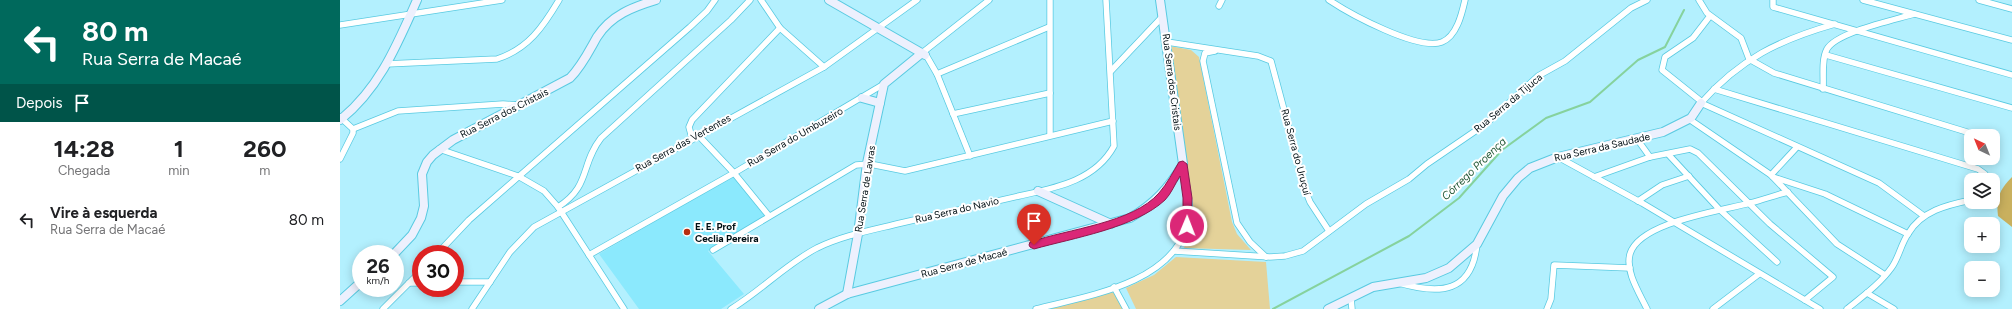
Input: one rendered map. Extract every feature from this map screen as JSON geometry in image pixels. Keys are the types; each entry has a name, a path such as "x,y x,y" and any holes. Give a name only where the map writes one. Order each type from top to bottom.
{"street":[{"path":"353,129 341,119 360,102 376,83 416,0"},
{"path":"340,25 502,0"},
{"path":"386,64 497,59 506,57 525,47 546,22 559,0"},
{"name":"Rua Serra dos Cristais","path":"402,245 421,217 424,202 421,178 422,170 439,149 448,142 485,124 570,78 581,66 602,28 612,18 638,6 656,0"},
{"path":"445,245 469,220 518,176 690,27 707,11 715,0"},
{"path":"559,209 576,192 587,166 590,153 598,141 731,20 750,0"},
{"path":"761,0 780,28 824,67"},
{"path":"829,0 838,2 878,28 924,54 937,74 970,156"},
{"name":"Rua Serra das Vertentes","path":"472,309 510,252 524,235 559,209 824,67 916,0"},
{"name":"Rua Serra do Umbuzeiro","path":"589,256 734,173 884,84 924,54 989,0"},
{"path":"1050,0 1050,135"},
{"name":"Rua Serra do Navio","path":"731,309 745,302 784,270 807,254 839,239 1038,191 1077,180 1093,173 1103,165 1112,155 1114,146 1106,0"},
{"name":"Rua Serra dos Cristais","path":"1160,0 1183,164"},
{"path":"1219,6 1222,0"},
{"path":"1329,0 1350,13 1378,27 1404,36 1436,43 1446,39 1454,28 1461,17 1465,0"},
{"name":"Rua Serra da Tijuca","path":"1329,231 1366,204 1409,179 1427,164 1486,123 1538,76 1565,61 1631,8 1646,0"},
{"path":"1699,0 1704,10 1710,16 1742,39 1749,59 1774,73 1964,131"},
{"path":"1773,0 1773,6 2012,75"},
{"path":"1863,0 2012,40"},
{"path":"1979,0 2012,9"},
{"path":"1823,89 1827,48 1833,42 1857,31 1914,14"},
{"path":"1111,71 1163,16"},
{"path":"1710,16 1692,38 1664,57 1662,70 1702,103 1878,183 1924,216"},
{"path":"1702,103 1730,72 1749,59 1796,35 1835,24"},
{"path":"937,74 1049,26"},
{"path":"769,216 734,173 695,137 689,127 692,120 780,28"},
{"name":"Rua Serra do Uruçuí","path":"1166,42 1258,56 1271,61 1306,192 1310,202 1329,231"},
{"path":"1215,50 1205,53 1203,61 1237,223 1251,245 1266,257"},
{"path":"1826,55 2012,108"},
{"name":"Rua Serra de Lavras","path":"847,294 858,234 868,163 884,84"},
{"path":"1714,89 1897,143 1983,173"},
{"path":"953,114 1050,93"},
{"path":"862,98 880,103"},
{"name":"Rua Serra da Saudade","path":"1328,309 1373,287 1395,282 1436,290 1452,286 1468,274 1474,264 1477,244 1503,196 1518,178 1530,168 1558,156 1663,132 1689,119 1696,113 1702,103"},
{"path":"353,129 398,111 442,110 503,104 518,105"},
{"path":"1689,119 1772,176 1837,244 1884,275"},
{"path":"713,250 849,168 860,164 868,163 884,169 905,171 1113,121"},
{"path":"340,159 351,138 353,129"},
{"path":"1637,139 1650,157"},
{"path":"1772,176 1797,147"},
{"path":"439,149 518,176 544,191 559,209 624,309"},
{"path":"1594,177 1650,157 1690,149 1698,153 1770,224 1833,277 1805,300"},
{"path":"1668,154 1719,209 1778,262"},
{"path":"1558,156 1638,201 1820,309"},
{"path":"1036,309 1114,287 1143,276 1158,267 1174,251 1187,226 1187,198 1183,164"},
{"name":"Rua Serra de Macaé","path":"820,309 847,294 1111,224 1135,215 1162,196 1183,164"},
{"path":"1638,201 1662,186 1689,176"},
{"path":"1772,176 1817,191 1860,209 1908,234"},
{"path":"1038,191 1111,224"},
{"path":"1647,309 1630,268 1630,256 1633,246 1648,235 1673,222 1788,192"},
{"path":"1848,309 1884,275 1896,259 1908,234 1924,216 1951,204 1964,201"},
{"path":"1174,251 1266,257 1285,256 1303,251 1329,231"},
{"path":"1395,282 1426,278 1438,273 1448,268 1477,244"},
{"path":"1547,309 1552,299 1554,265 1630,268"},
{"path":"1713,309 1759,274"},
{"path":"383,309 412,280"},
{"path":"464,282 490,282"},
{"path":"1114,287 1126,309"},
{"path":"340,294 351,292"},
{"path":"340,301 351,292"},
{"path":"1866,293 1894,309"},
{"path":"1351,298 1352,309"}],"shaded area":[{"path":"1170,46 1191,50 1199,57 1232,222 1237,234 1251,250 1184,248 1191,232 1194,212"},
{"name":"E. E. Prof Ceclia Pereira","path":"733,176 767,214 708,251 744,294 721,309 639,309 599,254"},
{"path":"2012,177 2012,227 1998,216 1997,210 2000,209 2000,193"},
{"path":"1176,257 1266,262 1270,309 1136,309 1126,288 1154,275"},
{"path":"1110,291 1114,293 1123,309 1044,309"}],"waterway":[{"name":"Córrego Proença","path":"1273,309 1409,236 1459,198 1502,150 1546,118 1590,102 1638,60 1665,47 1684,10"}],"place":[{"name":"E. E. Prof Ceclia Pereira","path":"687,232"}],"route":[{"path":"1034,245 1111,224 1130,218 1146,210 1162,196 1183,164 1188,213 1187,226"}]}
